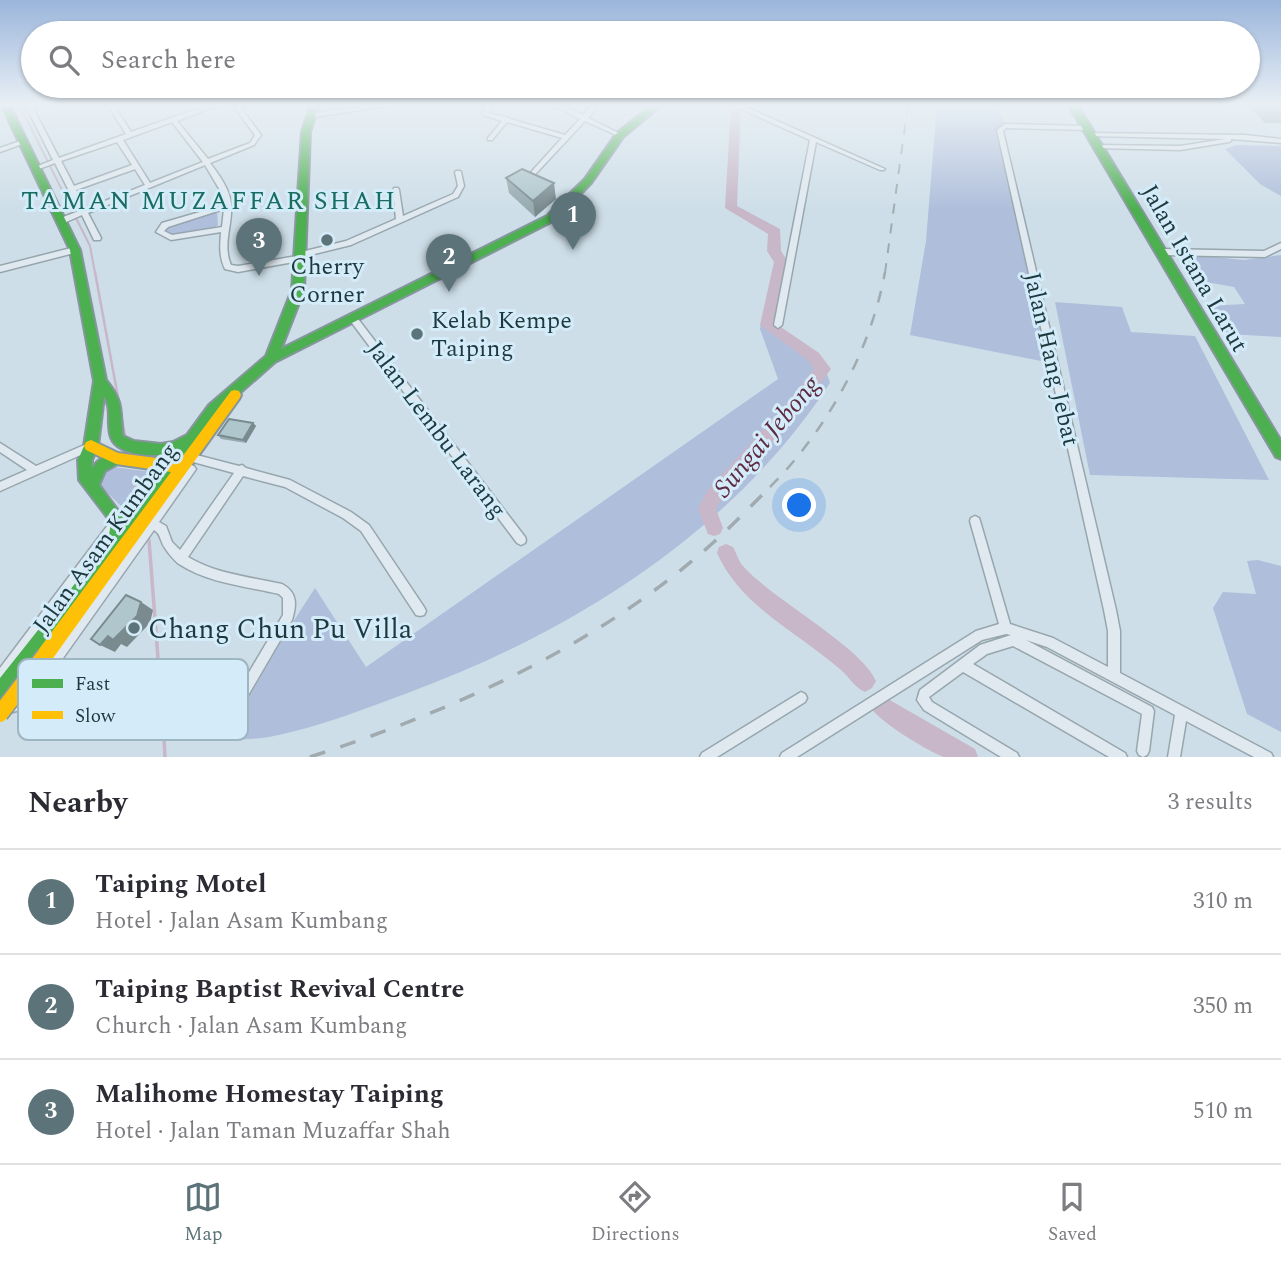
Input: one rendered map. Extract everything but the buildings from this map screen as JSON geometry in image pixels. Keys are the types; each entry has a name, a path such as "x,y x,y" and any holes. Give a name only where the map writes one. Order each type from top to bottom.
{"main road":[{"path":"271,359 295,301 300,256 303,159 307,139"},
{"name":"Jalan Asam Kumbang","path":"183,463 213,409 271,359 551,218 588,181 617,139"},
{"name":"Jalan Istana Larut","path":"1093,139 1163,251 1281,453"},
{"path":"23,142 47,164 74,216 75,250 100,380 92,446 85,465 86,480 118,520 119,526 111,550"},
{"path":"100,380 113,400 115,435 128,446 179,447 202,426"},
{"name":"Jalan Asam Kumbang","path":"25,659 111,550 149,514 240,385"},
{"path":"92,446 116,458 183,463"},
{"path":"92,487 100,467 116,458"},
{"name":"Jalan Asam Kumbang","path":"42,659 128,536"},
{"name":"Jalan Asam Kumbang","path":"0,691 18,668"},
{"name":"Jalan Asam Kumbang","path":"0,714 18,690"}],"street":[{"path":"39,139 47,164 73,189 74,216 97,238"},
{"path":"47,164 118,139"},
{"path":"119,139 149,186"},
{"path":"187,139 223,187 228,206 224,252 228,267 238,269 348,243 456,195 461,186 458,172"},
{"path":"74,216 243,149 256,139"},
{"path":"526,181 563,139"},
{"path":"778,325 813,139"},
{"path":"814,139 882,169"},
{"name":"Jalan Hang Jebat","path":"1002,139 1110,610 1114,631 1114,676"},
{"path":"1114,139 1187,147 1227,139"},
{"path":"0,150 23,142"},
{"path":"73,189 136,166"},
{"path":"396,190 400,220"},
{"path":"226,229 171,238 160,232 165,225 174,221 228,206"},
{"path":"1163,251 1265,254 1281,246"},
{"path":"0,269 75,250"},
{"name":"Jalan Lembu Larang","path":"352,317 521,540"},
{"path":"0,487 92,446"},
{"path":"0,447 34,470"},
{"path":"53,659 183,463 242,469 310,493 365,528 420,611"},
{"path":"180,559 242,469"},
{"path":"149,514 162,529 170,551 180,559 198,569 282,589 290,603 288,617 248,685"},
{"path":"0,677 118,520"},
{"path":"975,520 1006,628"},
{"path":"786,757 980,635 1006,628 1049,642 1267,757"},
{"path":"1013,757 929,706 923,699 924,694 984,649 1014,640 1023,642 1148,710 1150,715 1143,751"},
{"path":"963,665 1121,757"},
{"path":"706,757 801,698"},
{"path":"0,708 18,705"},
{"path":"1174,757 1182,712"}],"shaded area":[{"path":"934,139 1001,139 1051,363 910,335 926,241"},
{"path":"1237,145 1281,146 1281,196 1260,184 1225,149"},
{"path":"217,211 218,225 213,229 175,236 163,233 164,227"},
{"path":"1175,253 1244,260 1281,255 1281,337 1227,334 1207,306 1245,304 1234,287 1195,280"},
{"path":"1055,302 1122,307 1131,332 1195,336 1269,480 1090,475"},
{"path":"761,323 802,349 820,365 830,383 790,437 745,487 696,532 643,572 586,609 528,641 467,669 340,718 267,737 248,738 248,692 315,588 366,667 778,379 760,329"},
{"path":"106,466 160,473 125,519 121,506 97,483"},
{"path":"1258,560 1281,566 1281,732 1247,714 1213,608 1223,592 1256,594 1247,561"}],"waterway":[{"path":"37,139 90,246 95,273"},
{"name":"Sungai Jebong","path":"714,528 707,509 713,497 787,415 823,369 814,357 767,325 781,262 774,251 775,232 731,208 734,139"},
{"path":"95,272 126,441"},
{"path":"134,479 135,487"},
{"path":"135,485 137,497"},
{"path":"149,540 158,659"},
{"name":"Sungai Jebong","path":"726,553 733,566"},
{"name":"Sungai Jebong","path":"739,574 769,603 850,664 865,681"},
{"name":"Sungai Jebong","path":"881,706 897,718 967,757"},
{"path":"164,740 165,757"}],"railway":[{"path":"885,273 903,139"},
{"path":"771,486 810,440 844,387 869,330 885,272"},
{"path":"310,757 418,718 472,695 575,643 671,578 722,534 771,486"}],"traffic: fast":[{"path":"22,139 75,250 100,381 91,446 85,460 86,480 118,520 114,540"},
{"path":"271,359 298,290 306,139"},
{"path":"25,659 123,534 213,409 271,359 551,218 588,181 617,139"},
{"path":"1093,139 1281,453"},
{"path":"100,381 113,399 118,440 134,447 151,449 175,447 187,440"},
{"path":"91,487 100,467 116,458"},
{"path":"0,691 18,668"}],"traffic: slow":[{"path":"45,655 235,395"},
{"path":"91,446 116,458 178,467"},
{"path":"42,659 45,655"},
{"path":"0,714 18,690"}],"place":[{"name":"Cherry Corner","path":"327,240"},
{"name":"Taiping Motel","path":"573,250"},
{"name":"Malihome Homestay Taiping","path":"259,276"},
{"name":"Taiping Baptist Revival Centre","path":"449,292"},
{"name":"Kelab Kempe Taiping","path":"417,334"},
{"name":"Chang Chun Pu Villa","path":"134,628"}],"district":[{"name":"TAMAN MUZAFFAR SHAH","path":"209,200"}]}
